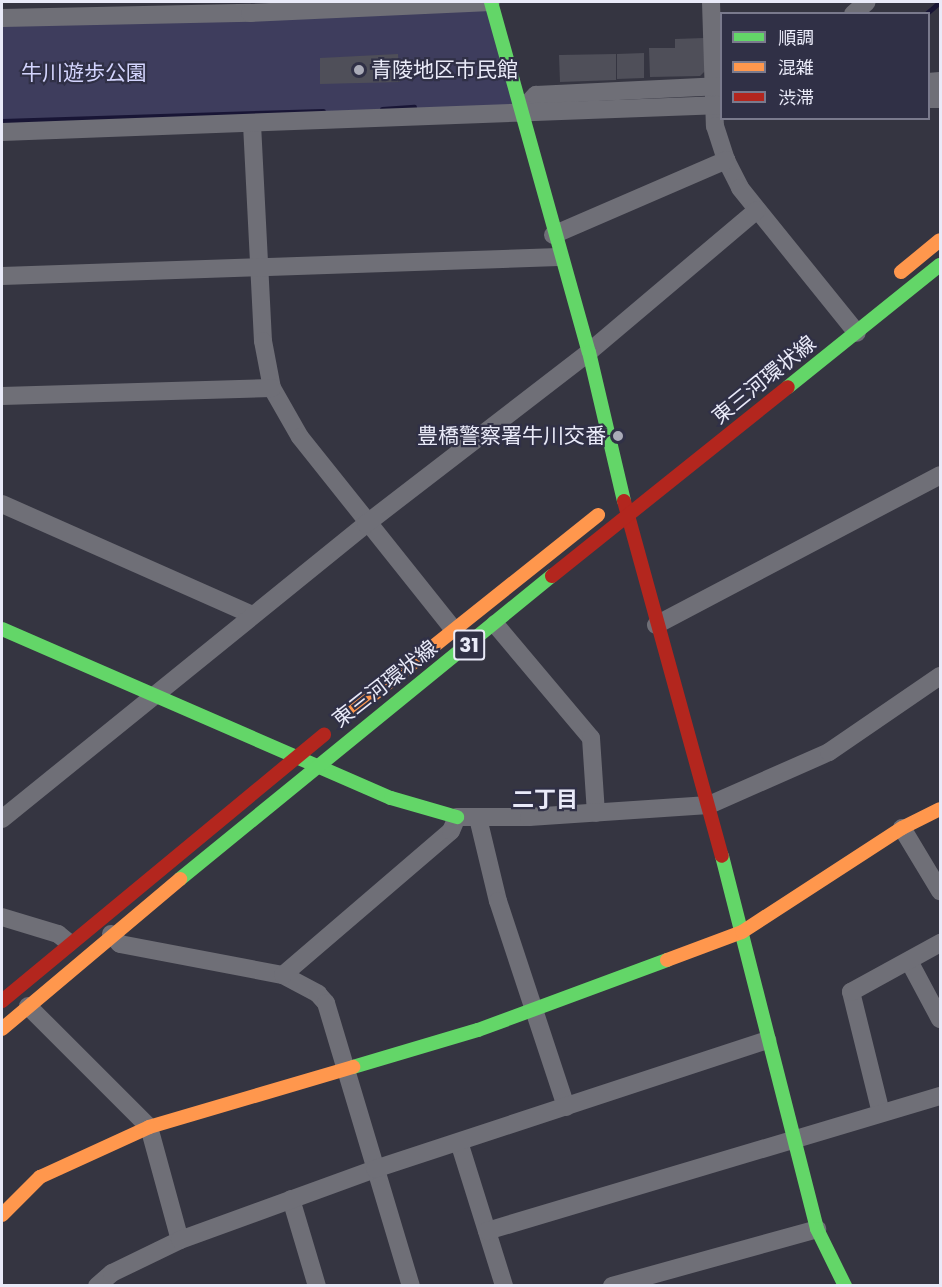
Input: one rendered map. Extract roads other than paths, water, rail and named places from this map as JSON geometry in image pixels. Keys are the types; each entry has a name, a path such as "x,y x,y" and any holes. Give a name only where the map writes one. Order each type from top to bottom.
{"street":[{"path":"2,18 250,7 491,2 559,257 590,352 627,516 656,625 709,805 767,1040 817,1229 845,1286"},
{"path":"711,2 716,25 718,86 715,126 726,160 740,188 857,333"},
{"path":"855,12 867,2"},
{"path":"519,113 537,95 718,86"},
{"path":"2,132 718,105"},
{"path":"252,124 263,341 272,388 300,438 366,524 454,630"},
{"path":"553,235 726,160"},
{"path":"2,819 159,695 253,615 366,524 590,352 757,210"},
{"path":"890,281 940,240"},
{"path":"2,276 559,257"},
{"name":"東三河環状線","path":"2,1029 111,934 315,766 940,265"},
{"path":"2,396 272,388"},
{"path":"656,625 940,476"},
{"name":"東三河環状線","path":"2,1000 294,758 640,482"},
{"path":"2,504 253,615"},
{"path":"495,624 591,738 596,813"},
{"path":"2,629 159,695 294,758 391,798 457,817 596,813 709,805 829,752 940,676"},
{"path":"2,1215 40,1177 149,1127 344,1070 532,1011 742,932 902,828 940,809"},
{"path":"283,975 451,831 457,817"},
{"path":"478,818 532,1011 566,1107"},
{"path":"902,828 940,891"},
{"path":"2,917 58,934 69,943"},
{"path":"111,934 120,944 283,975 318,994 326,1003 344,1070 411,1286"},
{"path":"881,1113 851,992 940,944"},
{"path":"909,961 940,1018"},
{"path":"28,1006 149,1127 180,1240"},
{"path":"97,1286 112,1272 180,1240 291,1199 375,1169 767,1040"},
{"path":"487,1231 940,1096"},
{"path":"459,1142 504,1286"},
{"path":"291,1199 317,1286"},
{"path":"612,1286 817,1229"}],"waterway":[{"path":"928,12 940,2"},
{"path":"382,109 414,107"},
{"path":"2,121 323,111"}],"place":[{"name":"青陵地区市民館","path":"359,70"},
{"name":"豊橋警察署牛川交番","path":"618,436"}],"district":[{"name":"二丁目","path":"545,800"}],"park label":[{"name":"牛川遊歩公園","path":"84,73"}]}
